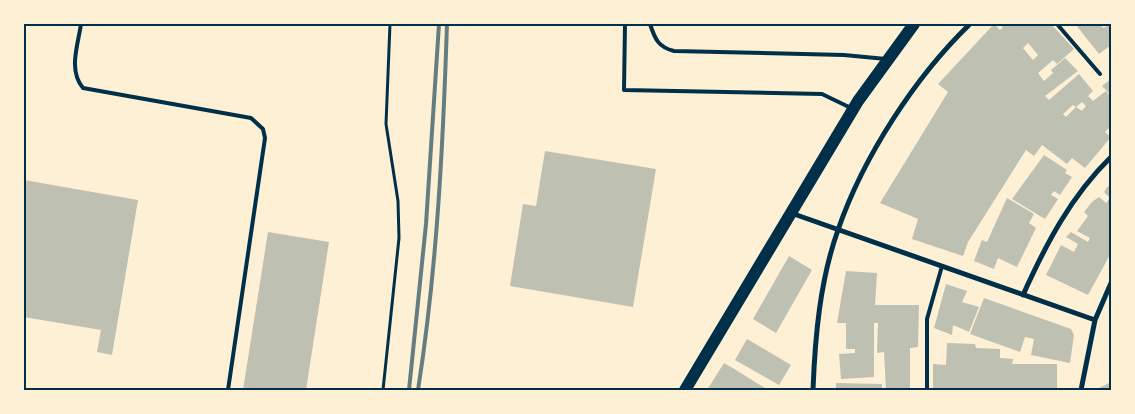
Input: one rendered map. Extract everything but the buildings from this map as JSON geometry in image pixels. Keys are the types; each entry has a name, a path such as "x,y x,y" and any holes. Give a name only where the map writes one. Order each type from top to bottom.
{"main road":[{"path":"684,390 853,109 914,24"}],"street":[{"path":"813,390 822,301 838,230 866,169 908,96 926,72 970,24"},
{"path":"1023,295 1060,222 1089,181 1111,157"},
{"path":"790,213 1095,320"},
{"path":"1081,390 1095,320 1111,283"}],"lane":[{"path":"81,24 74,71 77,81 83,88 251,118 263,129 265,138 228,390"},
{"path":"625,24 624,90 822,94 853,109"},
{"path":"650,24 655,40 664,48 674,51 844,55 888,59"},
{"path":"1058,24 1100,74"},
{"path":"927,390 927,319 942,266"}],"path":[{"path":"383,390 399,238 398,201 386,124 390,24"}],"railway":[{"path":"409,390 426,224 439,24"},
{"path":"418,390 425,345 438,207 447,24"}]}
